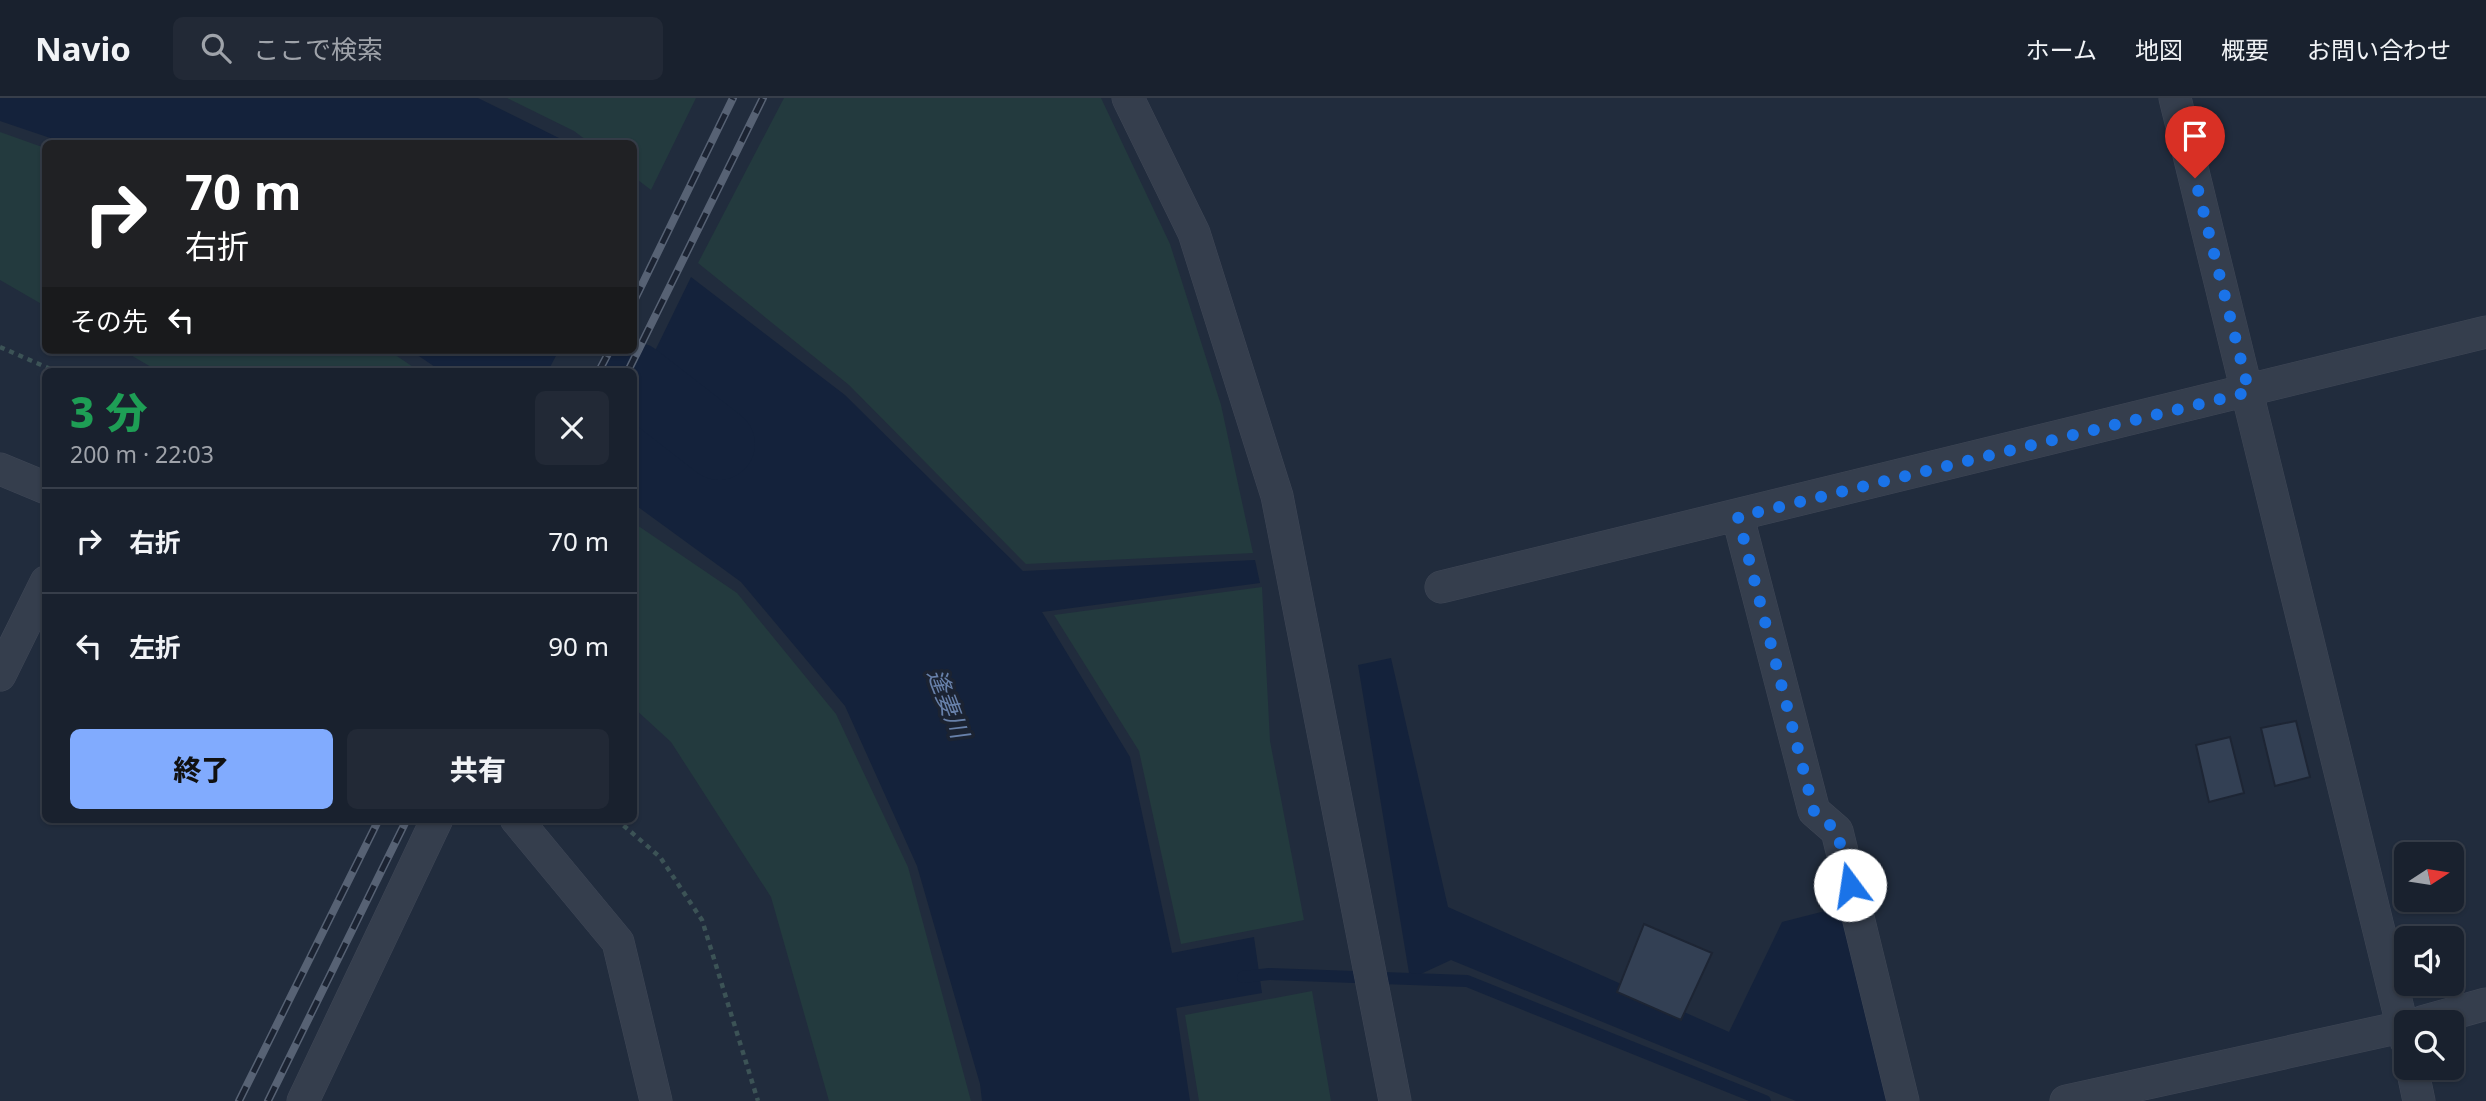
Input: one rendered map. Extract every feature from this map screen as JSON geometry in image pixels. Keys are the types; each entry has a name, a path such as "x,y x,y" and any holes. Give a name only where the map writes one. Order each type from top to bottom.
{"street":[{"path":"1128,98 1194,233 1277,496 1395,1101"},
{"path":"2175,98 2404,1010"},
{"path":"1441,587 1738,517 2486,332"},
{"path":"0,469 42,486"},
{"path":"1738,517 1814,811 1837,831 1903,1101"},
{"path":"0,675 42,590"},
{"path":"303,1101 435,823"},
{"path":"519,823 618,942 656,1101"},
{"path":"2464,1011 2486,1004"},
{"path":"2066,1101 2394,1032"},
{"path":"2415,1080 2419,1101"}],"path":[{"path":"0,347 48,368"},
{"path":"621,823 660,856 702,920 758,1101"}],"green space":[{"path":"507,98 696,98 651,190 637,179 637,140 586,140 574,131"},
{"path":"784,98 1101,98 1170,244 1221,405 1253,553 1026,564 849,385 698,263"},
{"path":"0,132 42,147 42,304 0,280"},
{"path":"129,354 394,354 415,368 153,368"},
{"path":"637,525 737,593 836,714 908,867 971,1101 829,1101 771,897 671,742 637,711"},
{"path":"1262,587 1270,741 1304,920 1181,944 1139,751 1054,615"},
{"path":"1312,991 1331,1101 1199,1101 1185,1015"}],"water":[{"path":"0,98 478,98 563,140 56,140 0,121"},
{"path":"691,277 845,395 1023,571 1255,560 1260,583 1042,612 1130,757 1172,953 1254,937 1262,993 1176,1008 1190,1101 982,1101 980,1084 917,866 845,706 741,582 637,506 637,388"},
{"path":"416,354 557,354 550,368 437,368"},
{"path":"1391,658 1448,907 1729,1032 1782,922 1829,910 1862,933 1909,1101 1796,1101 1451,960 1410,979 1358,665"}],"building":[{"path":"2296,721 2310,777 2275,786 2261,728"},
{"path":"2230,737 2244,793 2209,802 2196,745"},
{"path":"1644,924 1712,953 1681,1020 1617,992"}],"waterway":[{"name":"逢妻川","path":"637,380 719,444"},
{"path":"1243,977 1269,974 1467,981 1765,1101"}],"railway":[{"path":"637,295 733,98"},
{"path":"637,353 763,98"},
{"path":"601,368 608,354"},
{"path":"629,368 636,354"},
{"path":"239,1101 377,823"},
{"path":"268,1101 405,823"}],"route":[{"path":"1850,885 1837,831 1814,811 1738,517 2249,392 2195,178"}]}
